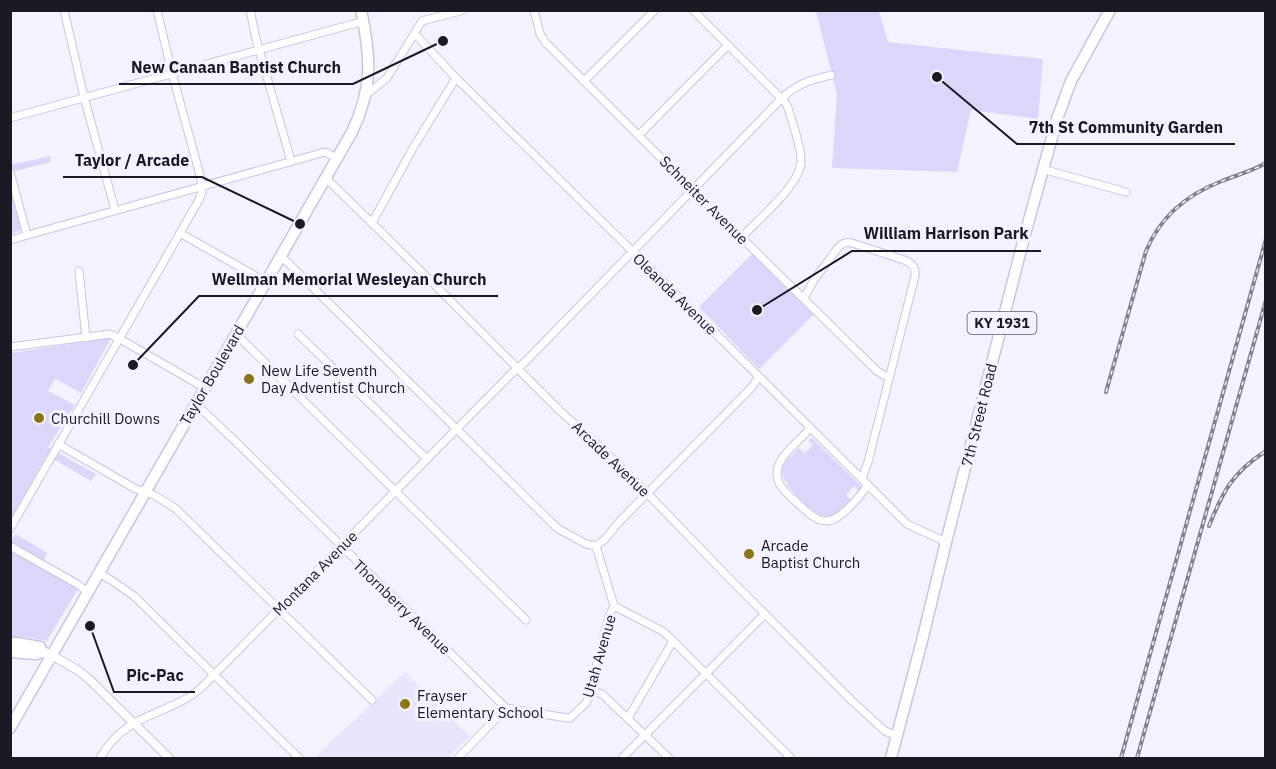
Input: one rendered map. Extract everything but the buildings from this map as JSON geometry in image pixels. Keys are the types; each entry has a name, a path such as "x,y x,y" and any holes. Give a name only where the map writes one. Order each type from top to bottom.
{"main road":[{"name":"7th Street Road","path":"891,759 1042,169 1066,91 1110,10"},
{"name":"Taylor Boulevard","path":"10,728 47,654 88,593 338,159 358,119 367,94 369,77 369,53 363,16"},
{"path":"10,644 17,643 40,648 47,654"},
{"path":"10,652 47,654"}],"street":[{"path":"64,10 84,97 115,210"},
{"path":"10,529 202,192 201,179 157,10"},
{"path":"250,10 291,161"},
{"path":"367,94 387,78 424,20 464,10"},
{"name":"Schneiter Avenue","path":"534,10 542,38 714,212 877,371 890,378"},
{"path":"584,81 655,10"},
{"path":"693,10 782,98 788,108 800,154 801,163 794,183 741,238"},
{"path":"10,118 260,49 363,16"},
{"name":"Oleanda Avenue","path":"415,33 456,78 907,524 946,542"},
{"path":"639,135 728,45"},
{"name":"Montana Avenue","path":"100,759 117,736 134,723 184,701 195,693 518,369 782,98 803,82 831,75"},
{"path":"372,223 413,148 456,78"},
{"path":"10,240 325,152 338,159"},
{"path":"1042,169 1126,192"},
{"path":"10,172 27,235"},
{"name":"Arcade Avenue","path":"326,178 518,369 647,493 850,698 885,731 897,736"},
{"path":"180,233 266,282"},
{"path":"804,298 825,264 840,245 846,242 895,256 909,262 916,272 861,494 838,517 828,521 814,517 780,485 778,479 778,465 810,428"},
{"path":"281,256 557,528 586,544 596,546 605,539 753,386 758,377"},
{"path":"79,271 86,338"},
{"path":"10,347 110,334 205,388"},
{"path":"236,334 526,620"},
{"path":"298,334 427,459"},
{"name":"Thornberry Avenue","path":"196,404 506,708"},
{"path":"58,444 175,508 372,700"},
{"path":"10,546 79,585 88,593"},
{"name":"Utah Avenue","path":"506,708 570,718 586,703 609,616 614,606 596,546"},
{"path":"99,573 134,596 298,759"},
{"path":"614,606 664,632 791,759"},
{"path":"622,759 765,614"},
{"path":"628,718 673,641"},
{"path":"47,654 73,667 90,680 169,759"},
{"path":"590,690 602,694 669,759"},
{"path":"458,759 506,708"}],"shaded area":[{"path":"816,11 879,11 888,42 1043,59 1038,119 971,110 957,172 832,168 837,95"},
{"path":"50,156 51,162 11,172 10,165"},
{"path":"11,187 22,230 10,234"},
{"path":"753,253 815,313 759,369 699,307"},
{"name":"Churchill Downs","path":"111,338 81,393 55,379 48,391 75,405 48,447 96,474 91,481 47,455 11,519 11,353"},
{"path":"812,438 862,487 859,491 854,486 846,495 851,500 839,512 829,517 819,515 807,505 795,494 783,475 782,470 787,461 799,448 805,453 813,445 808,440"},
{"path":"16,534 47,553 44,560 82,582 47,641 28,637 11,637 10,541"},
{"name":"Frayser Elementary School","path":"405,672 470,736 448,758 314,758"}],"railway":[{"path":"1106,392 1146,251 1159,228 1176,208 1198,193 1266,163"},
{"path":"1121,758 1266,239"},
{"path":"1137,758 1266,300"},
{"path":"1209,526 1230,483 1245,467 1266,451"}],"place":[{"name":"New Canaan Baptist Church","path":"443,41"},
{"name":"7th St Community Garden","path":"937,77"},
{"name":"Taylor / Arcade","path":"300,224"},
{"name":"William Harrison Park","path":"757,310"},
{"name":"Wellman Memorial Wesleyan Church","path":"133,365"},
{"name":"New Life Seventh Day Adventist Church","path":"249,379"},
{"name":"Churchill Downs","path":"39,418"},
{"name":"Arcade Baptist Church","path":"749,554"},
{"name":"Pic-Pac","path":"90,626"},
{"name":"Frayser Elementary School","path":"405,704"}]}
